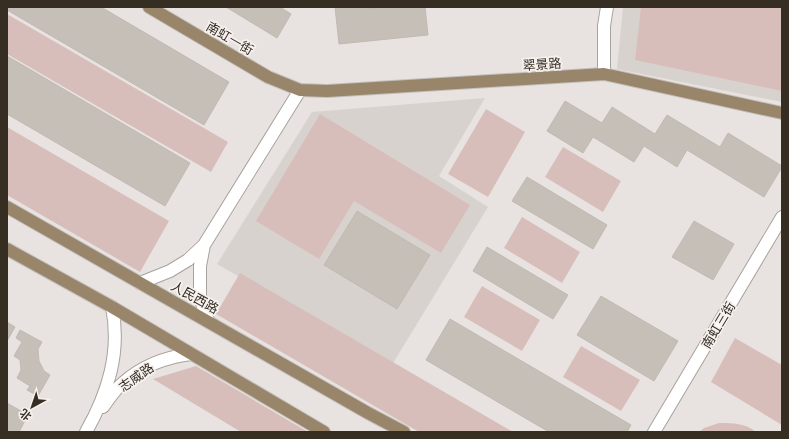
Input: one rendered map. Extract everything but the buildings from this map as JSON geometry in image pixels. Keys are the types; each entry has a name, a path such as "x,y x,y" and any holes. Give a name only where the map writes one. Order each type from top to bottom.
{"main road":[{"name":"南虹一街","path":"149,7 268,77 300,90"},
{"name":"翠景路","path":"300,90 327,92 604,74 782,113"},
{"name":"人民西路","path":"7,207 368,413 404,432"},
{"path":"8,250 112,307 324,432"}],"street":[{"path":"604,74 604,26 607,7"},
{"path":"140,282 170,271 188,260 204,244 300,90"},
{"name":"南虹三街","path":"654,432 782,217"},
{"path":"204,244 200,266 200,297 208,321"},
{"name":"志威路","path":"86,432 104,393 112,365 116,337 112,307"},
{"name":"志威路","path":"93,419 122,383 150,365 175,356 191,354"}],"shaded area":[{"path":"623,7 782,7 782,102 617,69"},
{"path":"641,7 782,7 782,91 635,60"},
{"path":"7,14 228,142 211,172 7,54"},
{"path":"485,98 439,176 488,207 392,365 217,264 312,112"},
{"path":"486,109 525,132 488,197 448,174"},
{"path":"320,114 470,205 441,253 354,201 319,259 256,221"},
{"path":"7,127 169,221 140,272 7,195"},
{"path":"563,147 621,181 603,212 545,177"},
{"path":"522,217 580,252 562,283 504,248"},
{"path":"240,273 513,432 419,432 216,314"},
{"path":"482,286 540,320 522,351 464,317"},
{"path":"735,338 782,365 782,425 711,382"},
{"path":"581,346 640,380 621,411 563,377"},
{"path":"196,366 308,432 241,432 153,379"},
{"path":"719,423 734,423 743,425 756,432 699,432 704,428"}]}
